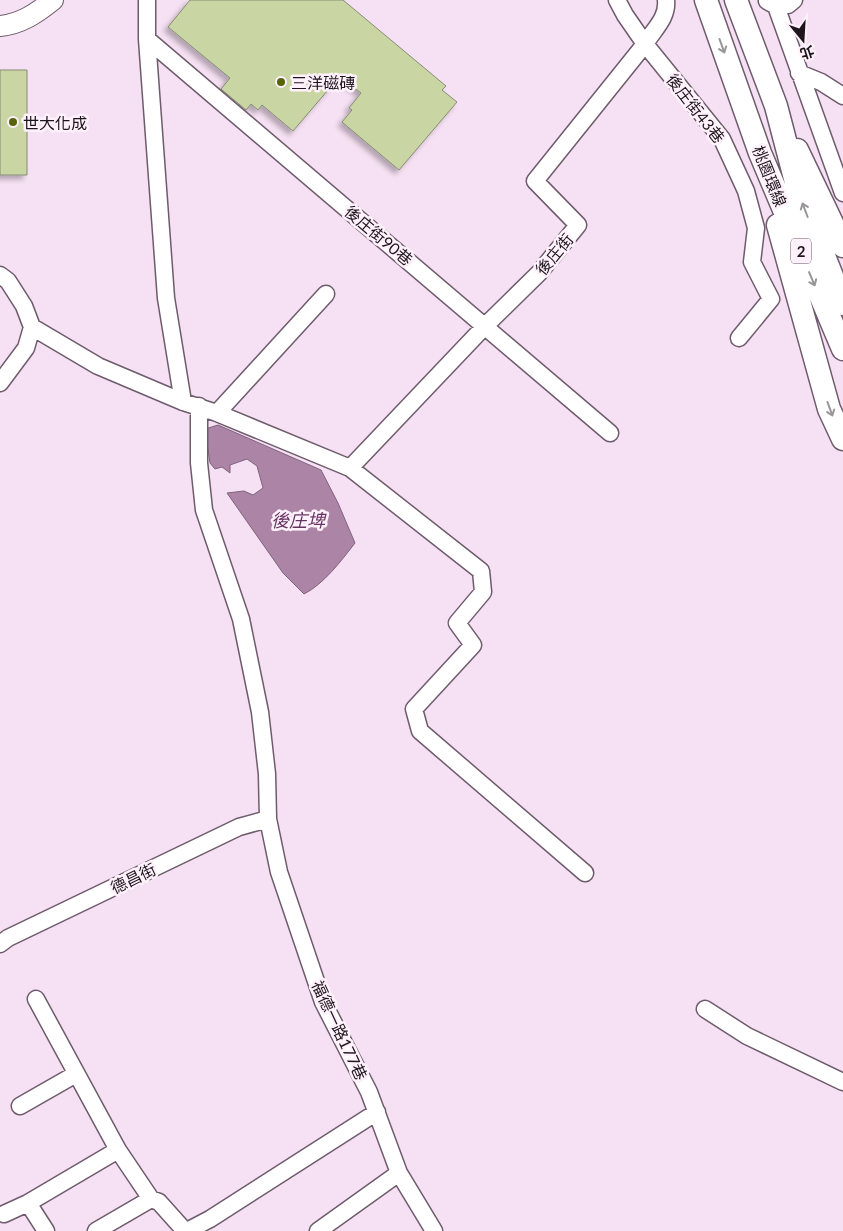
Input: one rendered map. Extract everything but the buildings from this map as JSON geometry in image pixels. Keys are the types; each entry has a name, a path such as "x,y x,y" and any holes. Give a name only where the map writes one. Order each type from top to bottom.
{"highway":[{"name":"桃園環線","path":"706,0 760,153 843,349"},
{"name":"桃園環線","path":"736,0 776,106 798,190 843,304"},
{"path":"776,106 843,246"},
{"path":"760,153 783,246 829,409 843,439"},
{"path":"798,294 843,400"}],"main road":[{"path":"0,15 20,10 35,0"},
{"path":"0,26 25,20 53,0"}],"street":[{"name":"福德一路177巷","path":"147,0 166,298 191,404 204,510 241,619 260,712 267,774 268,819 279,872 323,1002 369,1092 399,1173 434,1231"},
{"path":"617,0 645,44"},
{"name":"後庄街","path":"350,468 485,326 539,273 578,225 535,181 645,44 653,30 663,19 666,0"},
{"path":"794,0 788,4 771,3 843,193"},
{"name":"後庄街90巷","path":"148,39 610,433"},
{"name":"後庄街43巷","path":"645,44 722,139 746,191 756,228 752,262 771,299 739,338"},
{"path":"799,73 821,82 843,96"},
{"path":"0,275 8,281 24,306 32,327 26,348 0,383"},
{"path":"217,413 326,294"},
{"path":"32,327 98,366 350,468 482,571 484,592 458,623 474,644 414,709 420,732 585,873"},
{"name":"德昌街","path":"3,937 238,827 268,819"},
{"path":"36,999 118,1150 151,1199 159,1202 186,1231 210,1219 377,1112"},
{"path":"705,1009 747,1036 843,1082"},
{"path":"20,1106 76,1074"},
{"path":"4,1214 28,1203 118,1150"},
{"path":"318,1231 399,1173"},
{"path":"106,1228 151,1199"},
{"path":"28,1203 46,1231"}],"water":[{"name":"後庄埤","path":"218,425 321,470 338,503 355,543 325,578 304,594 283,573 227,493 244,491 253,495 263,488 257,466 247,459 230,465 230,473 222,467 215,469 210,463 205,429"}],"place":[{"name":"三洋磁磚","path":"281,82"},
{"name":"世大化成","path":"13,122"}]}
